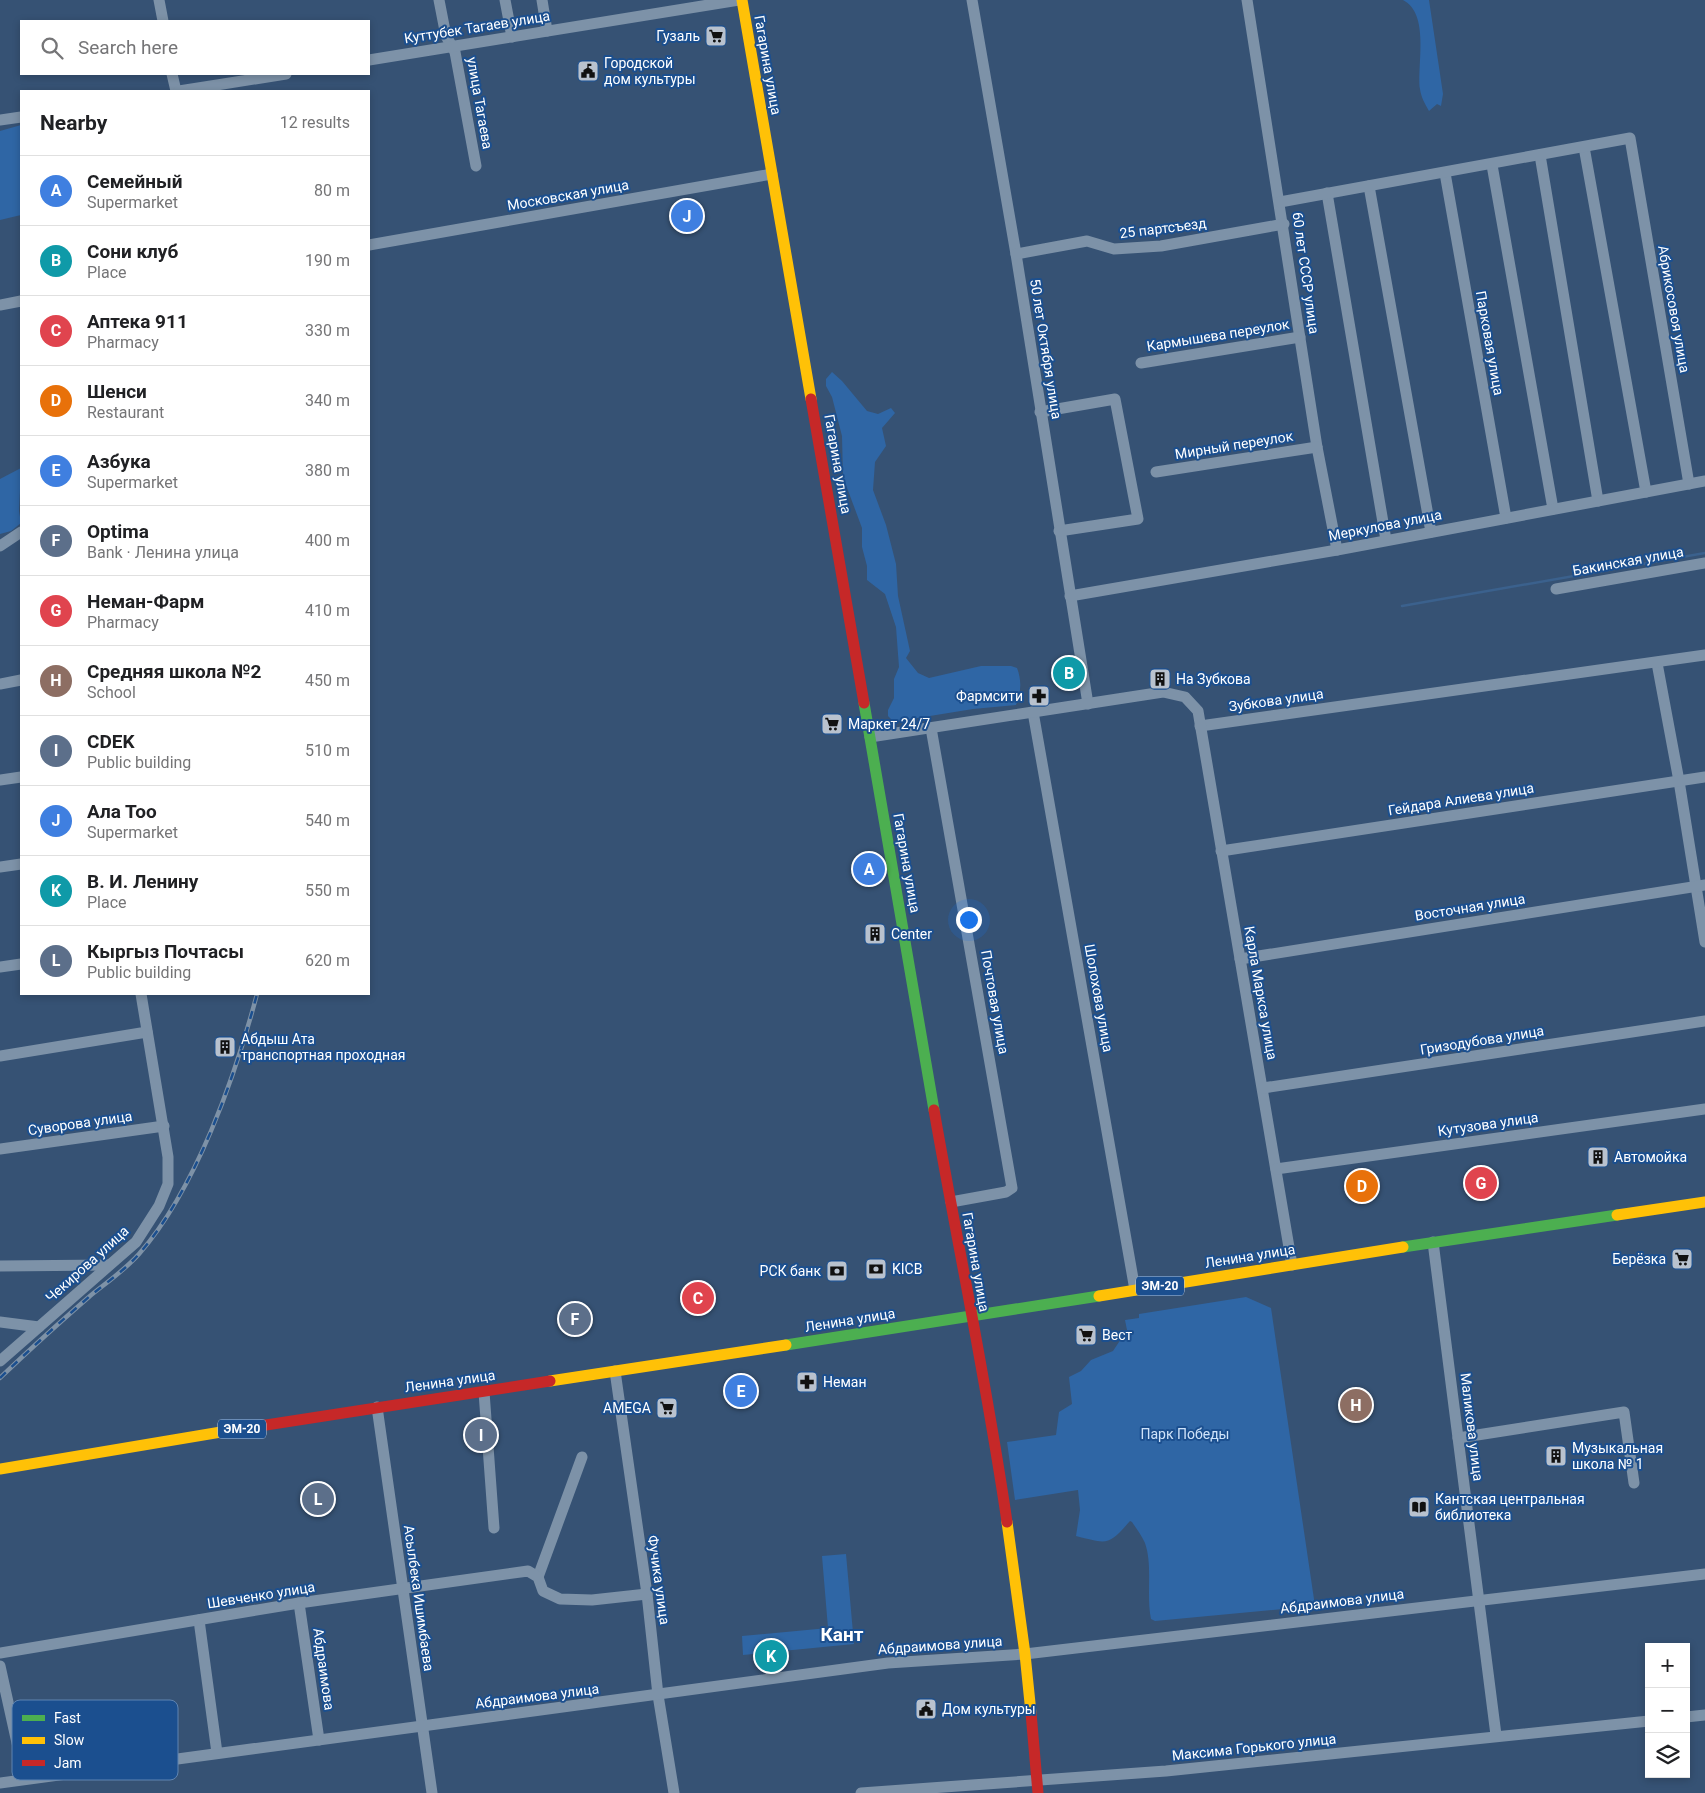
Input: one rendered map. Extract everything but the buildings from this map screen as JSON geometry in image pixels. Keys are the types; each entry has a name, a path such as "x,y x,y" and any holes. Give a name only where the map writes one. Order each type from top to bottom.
{"street":[{"path":"159,0 163,20"},
{"name":"улица Тагаева","path":"439,0 450,47 455,52 476,166"},
{"path":"505,0 512,37"},
{"path":"542,0 547,31"},
{"name":"Куттубек Тагаев улица","path":"370,60 740,0"},
{"name":"Гагарина улица","path":"740,0 772,174 970,1317 981,1360 1025,1654 1038,1793"},
{"name":"50 лет Октября улица","path":"972,0 1016,254 1088,704"},
{"name":"60 лет СССР улица","path":"1247,0 1284,224 1317,447 1337,550"},
{"path":"172,75 177,90"},
{"path":"183,90 280,75"},
{"path":"0,120 20,117"},
{"name":"Абрикосовоя улица","path":"1584,147 1630,138 1689,484"},
{"path":"1280,202 1584,147 1646,492"},
{"path":"1540,155 1598,501"},
{"path":"1492,165 1553,509"},
{"name":"Парковая улица","path":"1445,173 1506,518"},
{"name":"Московская улица","path":"370,245 772,174"},
{"path":"1369,186 1431,532"},
{"path":"1326,193 1386,540"},
{"name":"25 партсъезд","path":"1016,254 1088,241 1114,249 1161,246 1284,224"},
{"path":"0,305 20,305"},
{"name":"Кармышева переулок","path":"1141,363 1300,337"},
{"path":"1040,412 1115,399 1138,519 1059,531"},
{"name":"Мирный переулок","path":"1156,472 1317,447"},
{"name":"Меркулова улица","path":"1070,596 1337,550 1705,481"},
{"path":"0,546 20,533"},
{"name":"Бакинская улица","path":"1556,589 1705,563"},
{"name":"Зубкова улица","path":"1200,726 1705,656"},
{"path":"1657,662 1700,886 1705,942"},
{"path":"0,684 20,680"},
{"path":"870,737 1163,692 1185,697 1198,711 1200,726"},
{"name":"Шолохова улица","path":"1033,712 1135,1290"},
{"name":"Карла Маркса улица","path":"1200,726 1292,1265"},
{"name":"Почтовая улица","path":"931,728 1012,1188 1006,1192 950,1202"},
{"path":"0,780 20,777"},
{"name":"Гейдара Алиева улица","path":"1221,851 1705,777"},
{"path":"0,867 20,864"},
{"name":"Восточная улица","path":"1240,959 1700,886"},
{"path":"0,967 20,964"},
{"name":"Чекирова улица","path":"0,1361 136,1242 159,1206 168,1184 168,1157 164,1126 141,995"},
{"name":"Гризодубова улица","path":"1263,1088 1705,1021"},
{"path":"0,1056 147,1032"},
{"name":"Кутузова улица","path":"1276,1168 1705,1108"},
{"name":"Суворова улица","path":"0,1149 164,1126"},
{"name":"Ленина улица","path":"0,1469 377,1407 970,1317 1434,1242 1705,1202"},
{"name":"Маликова улица","path":"1434,1242 1496,1735"},
{"path":"0,1266 110,1265"},
{"path":"0,1322 39,1327"},
{"name":"Фучика улица","path":"615,1371 647,1594 658,1695 674,1793"},
{"path":"484,1392 494,1528"},
{"name":"Асылбека Ишимбаева","path":"377,1407 432,1793"},
{"path":"1458,1438 1624,1412 1634,1483"},
{"path":"582,1457 538,1577 543,1590 560,1599 592,1600 647,1594"},
{"name":"Шевченко улица","path":"0,1653 299,1603 402,1590 528,1570 538,1577"},
{"name":"Абдраимова улица","path":"178,1758 888,1663 1025,1654 1478,1599 1705,1574"},
{"name":"Абдраимова","path":"299,1603 319,1740"},
{"path":"199,1620 217,1753"},
{"path":"0,1666 5,1708 12,1733"},
{"path":"1690,1717 1705,1715"},
{"name":"Максима Горького улица","path":"861,1793 1296,1758 1645,1720"},
{"name":"Абдраимова улица","path":"0,1783 19,1780"}],"green space":[{"path":"1403,0 1429,0 1443,94 1441,106 1437,104 1429,111 1422,98 1420,89 1420,40 1417,16"},
{"path":"20,125 20,215 0,220 0,131"},
{"path":"832,372 867,411 878,414 891,408 895,413 882,428 886,446 875,462 873,490 886,525 896,564 898,596 910,651 906,658 918,673 929,678 981,666 1011,666 1017,668 1020,687 1016,705 973,709 899,721 893,721 888,716 888,710 894,698 894,679 899,667 896,627 885,594 867,580 867,566 862,547 862,528 843,477 842,436 832,397 826,386 826,379"},
{"path":"20,469 20,524 11,531 0,534 0,479"},
{"name":"Парк Победы","path":"1246,1297 1271,1308 1315,1606 1155,1621 1151,1619 1149,1561 1145,1543 1132,1522 1130,1521 1112,1539 1095,1541 1076,1536 1080,1510 1078,1490 1015,1500 1007,1442 1056,1435 1059,1412 1072,1404 1069,1377 1081,1371 1091,1360 1113,1351 1127,1330 1125,1320 1139,1318 1139,1314"},
{"path":"846,1554 854,1644 743,1655 742,1636 828,1628 822,1556"}],"waterway":[{"path":"1402,606 1705,553"}],"railway":[{"path":"0,1378 78,1306 128,1265 160,1228 196,1165 211,1131 225,1096 257,995"}],"traffic: fast":[{"path":"864,703 934,1110"},
{"path":"1403,1247 1617,1215"},
{"path":"786,1345 1099,1296"}],"traffic: slow":[{"path":"742,0 811,399"},
{"path":"1617,1215 1705,1202"},
{"path":"1099,1296 1403,1247"},
{"path":"550,1381 786,1345"},
{"path":"0,1469 227,1431"},
{"path":"1007,1522 1031,1713"}],"traffic: jam":[{"path":"811,399 864,703"},
{"path":"934,1110 1007,1522"},
{"path":"227,1431 550,1381"},
{"path":"1031,1713 1038,1793"}],"place":[{"name":"Гузаль","path":"716,36"},
{"name":"Городской дом культуры","path":"588,71"},
{"name":"Ала Тоо","path":"687,216"},
{"name":"Сони клуб","path":"1069,673"},
{"name":"На Зубкова","path":"1160,679"},
{"name":"Фармсити","path":"1039,696"},
{"name":"Маркет 24/7","path":"832,724"},
{"name":"Семейный","path":"869,869"},
{"name":"Center","path":"875,934"},
{"name":"Абдыш Ата транспортная проходная","path":"225,1047"},
{"name":"Автомойка","path":"1598,1157"},
{"name":"Неман-Фарм","path":"1481,1183"},
{"name":"Шенси","path":"1362,1186"},
{"name":"Берёзка","path":"1682,1259"},
{"name":"KICB","path":"876,1269"},
{"name":"РСК банк","path":"837,1271"},
{"name":"Аптека 911","path":"698,1298"},
{"name":"Optima","path":"575,1319"},
{"name":"Вест","path":"1086,1335"},
{"name":"Неман","path":"807,1382"},
{"name":"Азбука","path":"741,1391"},
{"name":"Средняя школа №2","path":"1356,1405"},
{"name":"AMEGA","path":"667,1408"},
{"name":"CDEK","path":"481,1435"},
{"name":"Музыкальная школа № 1","path":"1556,1456"},
{"name":"Кыргыз Почтасы","path":"318,1499"},
{"name":"Кантская центральная библиотека","path":"1419,1507"},
{"name":"В. И. Ленину","path":"771,1656"},
{"name":"Дом культуры","path":"926,1709"}],"district":[{"name":"Кант","path":"842,1634"}]}
